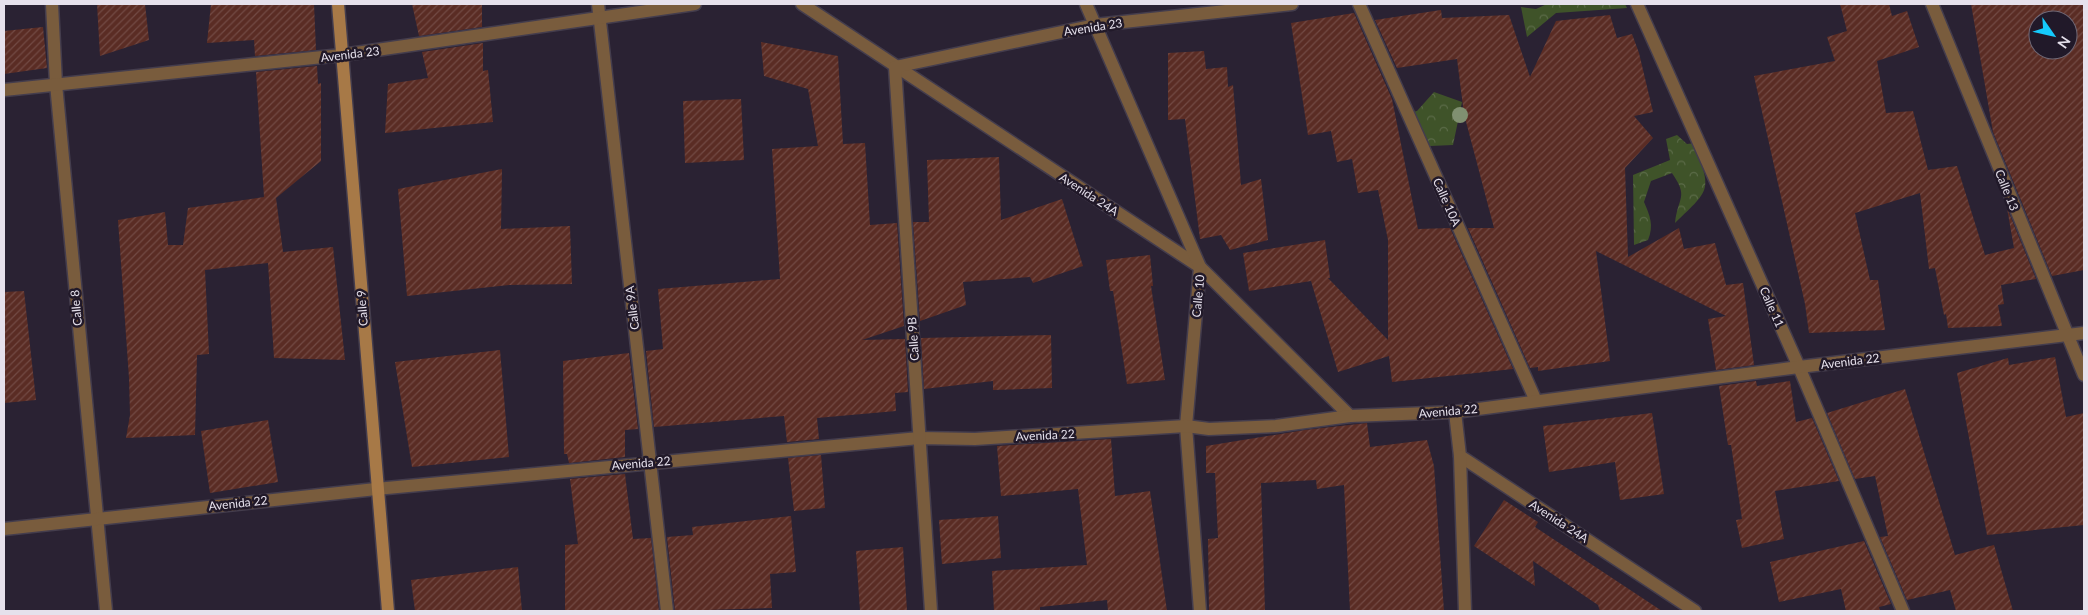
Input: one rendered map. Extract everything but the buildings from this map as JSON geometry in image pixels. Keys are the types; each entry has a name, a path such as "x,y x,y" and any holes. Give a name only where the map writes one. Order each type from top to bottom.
{"street":[{"name":"Calle 8","path":"52,4 56,84 106,611"},
{"name":"Calle 9","path":"338,4 376,489 388,611"},
{"name":"Calle 9A","path":"598,4 598,19 667,611"},
{"name":"Avenida 23","path":"4,90 342,55 695,4"},
{"name":"Avenida 24A","path":"802,4 1200,267 1350,416"},
{"name":"Calle 10","path":"1086,4 1200,267 1186,426 1200,611"},
{"name":"Avenida 23","path":"895,67 1095,25 1292,4"},
{"name":"Calle 10A","path":"1359,4 1536,401"},
{"name":"Calle 11","path":"1637,4 1799,367 1903,611"},
{"name":"Calle 13","path":"1932,4 2084,375"},
{"name":"Calle 9B","path":"895,67 931,611"},
{"name":"Avenida 22","path":"4,529 376,489 919,438 975,439 1186,426 1209,429 1276,426 1350,416 1455,412 1799,367 2084,333"},
{"path":"1455,412 1460,456 1465,611"},
{"name":"Avenida 24A","path":"1460,456 1695,611"}],"green space":[{"path":"1547,4 1625,4 1627,8 1556,13 1527,37 1521,7 1536,9"},
{"path":"1434,92 1462,102 1453,145 1430,146 1407,113 1417,111"},
{"path":"1677,135 1687,144 1695,143 1704,171 1705,188 1696,202 1675,223 1681,197 1677,181 1672,173 1651,181 1644,202 1650,221 1650,235 1648,240 1634,245 1633,175 1670,160 1666,139"}]}
